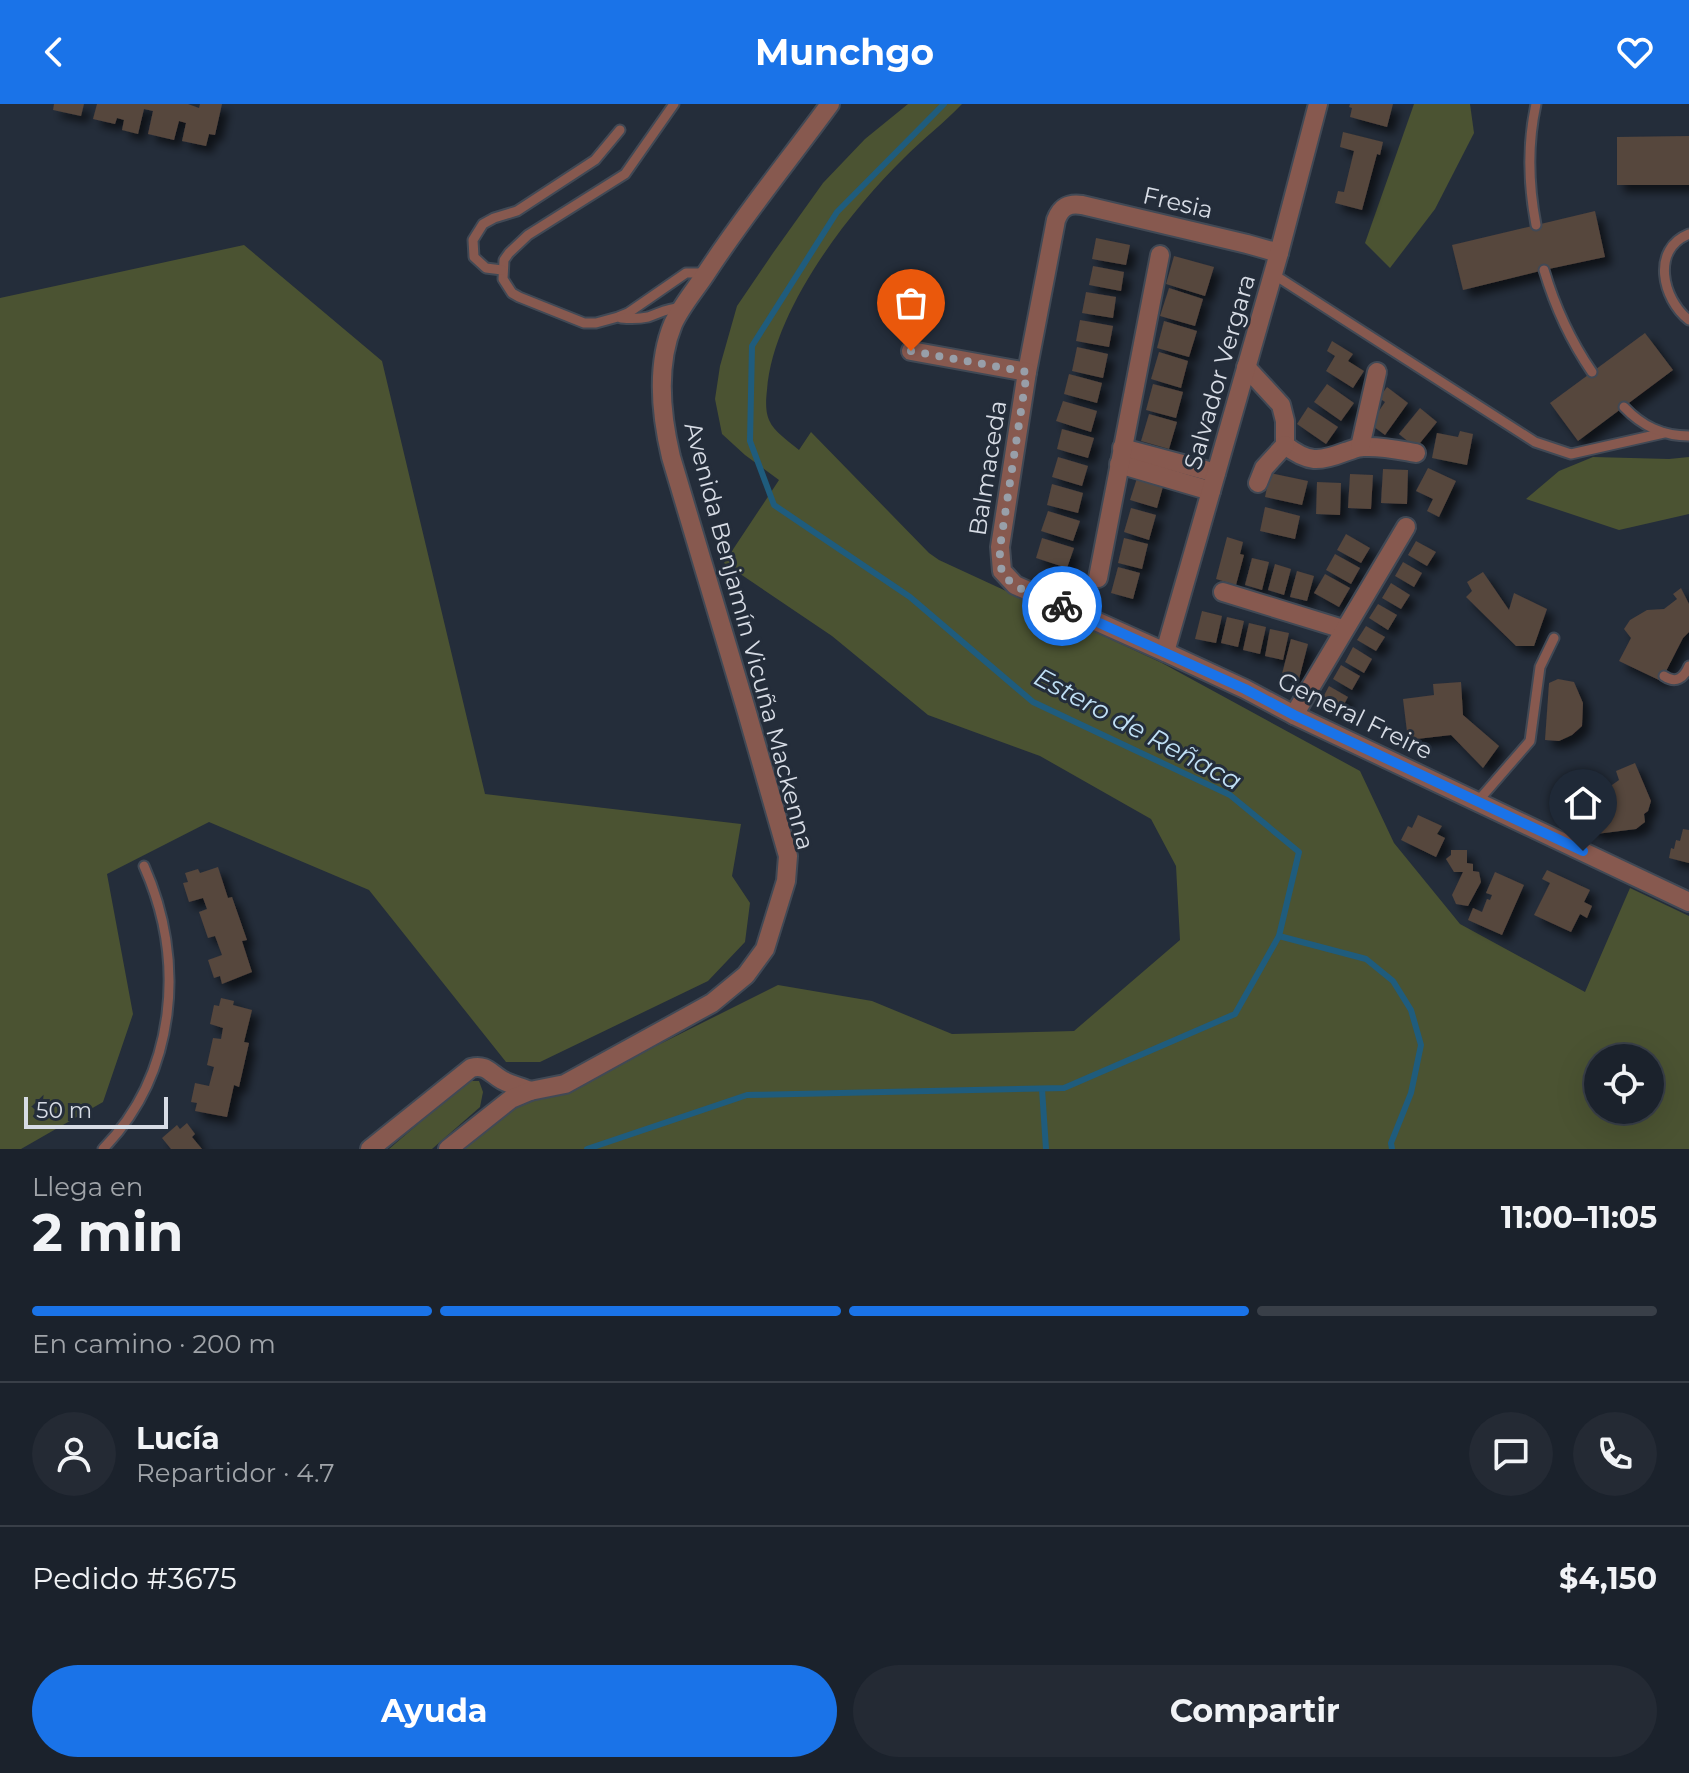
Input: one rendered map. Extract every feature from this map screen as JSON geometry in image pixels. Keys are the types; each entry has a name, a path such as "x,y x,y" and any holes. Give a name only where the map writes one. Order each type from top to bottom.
{"street":[{"name":"Avenida Benjamín Vicuña Mackenna","path":"448,1149 511,1099 530,1091 565,1084 712,1003 746,975 765,949 786,881 788,856 671,457 665,433 662,386 664,362 674,322 706,273 830,104"},
{"name":"Salvador Vergara","path":"1165,652 1279,253 1318,104"},
{"name":"Fresia","path":"1065,206 1082,205 1279,253"},
{"name":"Balmaceda","path":"1002,571 1000,547 1027,372 1056,220 1065,206"},
{"path":"1098,578 1160,255"},
{"name":"Balmaceda","path":"911,351 1027,372"},
{"path":"1246,367 1281,405 1285,421 1285,445 1264,468 1258,483"},
{"path":"1360,447 1377,372"},
{"path":"1285,445 1308,459 1322,460 1360,447 1416,453"},
{"path":"1121,456 1213,482"},
{"path":"1294,715 1406,527"},
{"name":"General Freire","path":"1002,571 1015,585 1245,689 1689,902"},
{"path":"1223,592 1343,629"},
{"path":"370,1149 471,1068 479,1066 489,1069 506,1082 530,1091"},
{"path":"489,1069 493,1101 489,1115"}],"lane":[{"path":"674,104 625,174 528,235 509,253 502,270 507,286 519,297 584,323 618,317 636,319 669,308 683,309"},
{"path":"1536,104 1529,162 1536,225"},
{"path":"502,270 486,268 474,257 473,240 483,224 517,211 595,160 620,130"},
{"path":"1689,234 1680,238 1667,257 1665,281 1672,302 1689,320"},
{"path":"1544,270 1560,317 1592,372"},
{"path":"618,317 638,307 686,273 706,273"},
{"path":"1273,274 1535,442 1571,454 1664,433"},
{"path":"1624,407 1643,424 1664,433 1689,436"},
{"path":"1478,801 1530,741 1540,667 1554,638"},
{"path":"1664,676 1678,679 1686,674 1689,666"},
{"path":"103,1149 124,1125 144,1090 159,1053 168,1014 170,960 166,934 158,899 144,866"}],"green space":[{"path":"908,104 962,104 882,180 838,234 798,296 772,359 766,405 775,429 799,450 811,432 939,560 1162,663 1360,771 1394,843 1460,924 1585,992 1630,888 1689,916 1689,1149 465,1149 485,1127 548,1085 604,1069 778,985 872,1001 952,1034 1074,1031 1180,940 1176,866 1151,819 1040,756 928,715 832,636 724,563 779,480 722,434 715,399 720,366 737,306 823,183 865,139"},
{"path":"1414,104 1470,104 1474,133 1435,209 1390,268 1365,243"},
{"path":"244,245 382,361 485,794 741,824 732,876 750,903 745,942 708,981 540,1062 506,1062 369,890 209,822 107,874 133,1014 103,1102 21,1149 0,1149 0,298"},
{"path":"1593,457 1689,457 1689,514 1619,530 1526,499 1559,471"},
{"path":"468,1081 479,1081 483,1092 480,1107 432,1149 389,1149"}],"building":[{"path":"54,104 84,104 81,116 53,110"},
{"path":"97,104 188,104 199,108 200,104 222,104 215,135 209,134 206,146 182,141 186,123 179,121 174,140 148,134 153,111 144,109 138,134 122,130 124,120 117,118 115,124 93,119"},
{"path":"1350,104 1393,104 1387,127 1350,117"},
{"path":"1343,132 1383,142 1362,210 1335,203 1338,191 1344,192 1354,151 1340,147"},
{"path":"1689,136 1689,185 1617,185 1617,137"},
{"path":"1595,211 1605,257 1463,290 1452,245"},
{"path":"1096,238 1130,245 1126,265 1092,259"},
{"path":"1174,256 1214,267 1205,296 1166,284"},
{"path":"1093,266 1124,272 1121,291 1089,285"},
{"path":"1169,288 1203,299 1195,326 1160,316"},
{"path":"1086,292 1116,297 1113,318 1082,313"},
{"path":"1080,320 1113,326 1109,347 1076,341"},
{"path":"1164,321 1197,331 1189,357 1157,348"},
{"path":"1645,333 1673,370 1578,441 1550,403"},
{"path":"1332,341 1353,354 1348,361 1364,371 1353,388 1326,371 1335,356 1327,351"},
{"path":"1077,347 1108,354 1103,378 1072,371"},
{"path":"1159,352 1188,361 1181,388 1151,379"},
{"path":"1069,374 1102,383 1097,403 1064,394"},
{"path":"1153,384 1183,392 1176,418 1146,410"},
{"path":"1327,384 1354,403 1341,421 1314,402"},
{"path":"1387,387 1408,403 1385,435 1370,424 1385,402 1379,398"},
{"path":"1063,401 1097,411 1091,432 1056,421"},
{"path":"1308,407 1338,427 1326,444 1297,424"},
{"path":"1420,408 1437,422 1416,448 1399,434"},
{"path":"1149,414 1177,422 1169,449 1141,441"},
{"path":"1062,429 1094,438 1088,458 1057,449"},
{"path":"1460,431 1473,434 1467,465 1432,458 1437,433 1458,437"},
{"path":"1058,457 1088,466 1082,486 1052,477"},
{"path":"1428,468 1456,481 1439,517 1427,511 1433,499 1416,491"},
{"path":"1383,469 1408,470 1407,504 1381,503"},
{"path":"1270,473 1308,481 1302,505 1265,497"},
{"path":"1350,474 1373,475 1371,509 1348,508"},
{"path":"1138,475 1164,483 1157,508 1130,500"},
{"path":"1317,482 1341,483 1340,515 1316,514"},
{"path":"1052,484 1083,493 1078,513 1047,505"},
{"path":"1265,507 1300,516 1295,539 1260,531"},
{"path":"1131,508 1156,515 1149,540 1124,532"},
{"path":"1048,511 1080,521 1073,541 1041,531"},
{"path":"1346,534 1370,548 1361,563 1337,550"},
{"path":"1227,537 1243,542 1240,554 1244,555 1236,585 1216,579"},
{"path":"1042,538 1074,548 1067,568 1036,558"},
{"path":"1124,538 1148,544 1142,569 1118,563"},
{"path":"1416,541 1436,552 1427,566 1408,555"},
{"path":"1335,554 1360,568 1351,584 1326,570"},
{"path":"1252,558 1269,562 1262,590 1245,585"},
{"path":"1403,562 1422,573 1414,587 1395,576"},
{"path":"1275,564 1291,569 1284,595 1268,590"},
{"path":"1118,567 1140,573 1133,599 1111,593"},
{"path":"1297,571 1314,576 1307,601 1290,597"},
{"path":"1483,572 1509,610 1514,593 1547,609 1534,646 1516,646 1466,597 1472,591 1467,582"},
{"path":"1325,574 1350,588 1339,607 1314,593"},
{"path":"1391,583 1410,595 1401,609 1382,598"},
{"path":"1681,588 1689,604 1689,632 1661,681 1619,661 1631,638 1624,629 1630,620 1647,610 1664,609 1677,599 1673,594"},
{"path":"1378,604 1397,615 1388,630 1369,618"},
{"path":"1202,611 1222,616 1216,643 1195,639"},
{"path":"1227,617 1244,621 1238,647 1221,643"},
{"path":"1249,623 1266,627 1260,654 1243,650"},
{"path":"1366,626 1385,637 1376,651 1357,640"},
{"path":"1270,629 1289,633 1283,660 1265,656"},
{"path":"1291,639 1308,644 1299,679 1282,674"},
{"path":"1353,647 1372,659 1364,673 1345,662"},
{"path":"1341,665 1360,676 1352,690 1333,679"},
{"path":"1558,679 1574,682 1583,703 1582,726 1559,741 1545,740 1549,683"},
{"path":"1461,682 1463,715 1499,746 1483,768 1451,735 1408,740 1403,699 1434,695 1433,684"},
{"path":"1329,686 1348,697 1340,712 1321,701"},
{"path":"1635,763 1651,801 1644,814 1645,822 1636,829 1596,834 1574,798 1591,789 1595,797 1619,780 1616,771"},
{"path":"1418,815 1442,826 1437,834 1445,838 1436,857 1401,840"},
{"path":"1683,829 1689,830 1689,863 1669,858 1671,848 1674,849 1676,840 1680,841"},
{"path":"1451,850 1467,850 1467,863 1473,864 1473,871 1479,872 1481,882 1468,906 1456,904 1452,895 1463,872 1454,872 1446,859 1451,855"},
{"path":"218,867 247,940 242,941 252,972 222,984 220,976 214,978 208,960 222,955 215,936 208,938 199,912 207,909 203,898 189,902 183,883 188,882 185,873 198,869 200,873"},
{"path":"1547,870 1590,890 1584,902 1592,906 1587,918 1580,914 1571,932 1534,915 1550,883 1542,879"},
{"path":"1495,872 1524,885 1502,935 1468,920 1473,908 1482,912 1487,899 1490,900 1492,895 1486,893"},
{"path":"221,998 252,1010 244,1042 249,1043 239,1087 234,1085 227,1117 195,1111 197,1103 191,1102 195,1083 209,1086 214,1067 207,1065 213,1038 221,1039 223,1028 210,1024 214,1005 219,1006"},
{"path":"187,1123 195,1134 192,1137 202,1149 171,1149 162,1138 177,1125 180,1129"}],"waterway":[{"name":"Estero de Reñaca","path":"587,1149 747,1095 1064,1088 1235,1014 1279,936 1299,852 1230,795 1033,702 910,597 774,505 750,441 752,346 837,212 944,104"},
{"path":"1279,936 1366,959 1393,981 1411,1010 1421,1045 1411,1093 1391,1143 1392,1149"},
{"path":"1042,1089 1046,1149"}],"way so far":[{"path":"911,351 1027,372 1000,559 1002,571 1008,580 1062,606"}],"route":[{"path":"1062,606 1245,689 1583,851"}]}
